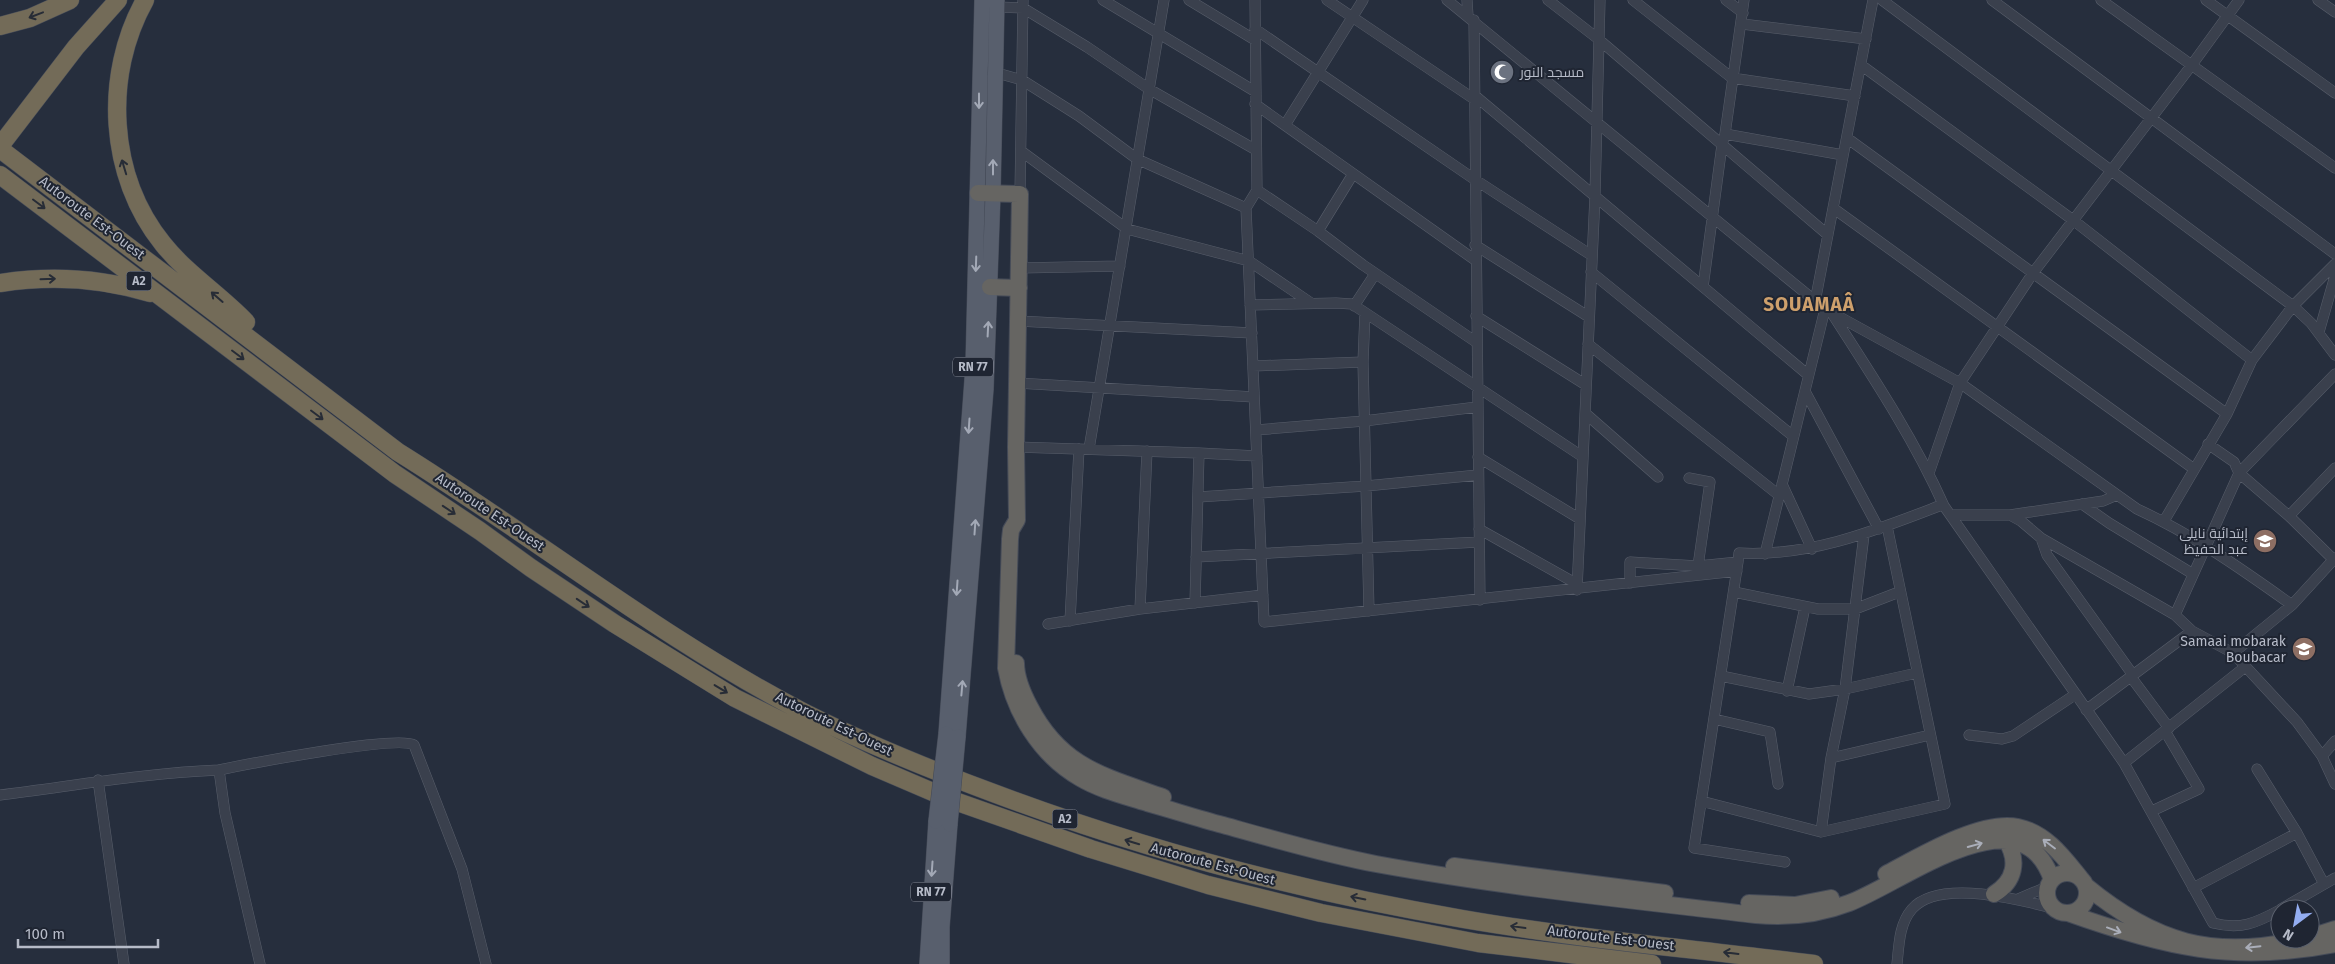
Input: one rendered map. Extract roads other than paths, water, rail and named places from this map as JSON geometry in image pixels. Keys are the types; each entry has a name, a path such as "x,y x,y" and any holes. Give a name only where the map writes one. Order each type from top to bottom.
{"highway":[{"path":"0,26 30,18 70,0"},
{"path":"0,147 18,113 53,59 105,0"},
{"path":"0,129 18,113 118,0"},
{"path":"145,0 132,27 118,83 117,119 120,154 130,185 143,212 162,242 179,262 244,320 275,357"},
{"name":"Autoroute Est-Ouest","path":"0,147 398,452 492,512 672,634 734,672 804,712 911,762 1110,835 1166,852 1322,891 1462,919 1814,964"},
{"name":"Autoroute Est-Ouest","path":"0,175 395,474 599,614 735,698 872,766 949,799 1091,849 1236,892 1321,913 1478,943 1652,964"},
{"path":"986,193 1020,194 1016,447 1017,520 1011,530 1010,539 1005,649 1010,688 1020,713 1036,738 1058,762 1080,779 1116,794 1314,850 1376,864 1488,883 1772,916 1809,915 1850,903 1956,851 1978,844 2006,840 2018,842 2034,850 2045,864 2050,883 2049,900 2062,911 2146,941 2206,958 2265,960 2305,954 2335,944"},
{"path":"0,283 36,279 78,279 119,285 159,295"},
{"path":"990,287 1019,288"},
{"path":"1016,512 1021,526 1015,633 1016,668 1023,693 1042,727 1056,745 1075,762 1098,775 1180,802 1341,847 1482,870 1757,904 1795,905 1832,897 1868,883 1966,834 2002,826 2018,827 2034,833 2051,845 2084,883 2087,892 2084,904 2074,912 2062,911"},
{"path":"1994,894 2008,883 2014,866 2014,857 2006,840"},
{"path":"2050,883 2057,876 2070,874 2138,924 2169,937 2214,947 2241,948 2270,945"},
{"path":"2320,934 2335,929"}],"main road":[{"name":"RN 77","path":"952,735 973,366 986,193 987,70 982,0"},
{"path":"987,70 996,3"},
{"path":"942,964 943,823 986,389 990,287 986,193"},
{"name":"RN 77","path":"927,964 943,823"}],"street":[{"path":"1102,0 1256,92"},
{"path":"1070,621 1084,449 1099,388 1164,0"},
{"path":"1189,0 1255,40"},
{"path":"1255,0 1257,190 1246,208 1264,622 1480,600 1577,587 1630,583 1737,567"},
{"path":"1327,0 1473,97 1595,196 1807,374"},
{"path":"1285,125 1363,0"},
{"path":"1447,0 1828,312 1960,383 2137,509 2164,521 2205,546 2292,605"},
{"path":"1467,0 1471,18 1473,97 1480,600"},
{"path":"1548,0 1597,38 1828,235"},
{"path":"1577,587 1595,196 1597,38 1600,0"},
{"path":"1633,0 1732,78 1854,96"},
{"path":"1726,0 1742,19 1866,39"},
{"path":"1704,287 1722,145 1744,0"},
{"path":"1815,302 1873,0"},
{"path":"1882,0 2293,306 2319,332 2335,355"},
{"path":"1992,0 2335,254"},
{"path":"2101,0 2335,168"},
{"path":"2206,0 2335,93"},
{"path":"1929,473 1960,383 2033,273 2112,171 2239,0"},
{"path":"2318,0 2335,12"},
{"path":"996,3 1023,4 1149,89 1256,150"},
{"path":"1020,194 1023,4"},
{"path":"1255,29 1474,179 1591,255"},
{"path":"1861,65 2073,220 2252,360"},
{"path":"987,70 1022,80 1079,116 1137,159 1246,208"},
{"path":"1255,104 1475,260"},
{"path":"1725,134 1843,155"},
{"path":"1846,138 2227,414"},
{"path":"1020,151 1127,229 1249,261 1311,303"},
{"path":"1318,231 1353,174"},
{"path":"1257,190 1476,342"},
{"path":"1833,208 2194,469"},
{"path":"1475,245 1589,317"},
{"path":"2164,521 2227,414 2252,360 2293,306 2335,264"},
{"path":"1019,268 1120,266"},
{"path":"1591,272 1793,436"},
{"path":"1354,306 1376,274"},
{"path":"2319,332 2335,276"},
{"path":"1250,305 1342,303 1354,306 1583,457"},
{"path":"1764,554 1780,496 1793,436 1806,393 1807,374 1828,312"},
{"path":"1828,312 1866,366 1929,473 1944,506 2124,763 2213,923 2224,926 2254,924 2270,915"},
{"path":"1365,313 1363,362 1369,611"},
{"path":"1476,316 1586,385"},
{"path":"1018,322 1252,333"},
{"path":"1588,344 1780,496"},
{"path":"1253,366 1363,362"},
{"path":"2175,615 2239,473 2335,374"},
{"path":"1017,383 1254,397"},
{"path":"1701,801 1821,832 1946,804 1883,527 1806,393"},
{"path":"1256,430 1364,421 1477,407"},
{"path":"1585,414 1658,477"},
{"path":"2208,444 2234,462 2239,473 2289,516 2335,560 2292,605 2233,653"},
{"path":"1016,447 1199,452 1257,456"},
{"path":"1140,609 1147,451"},
{"path":"1195,603 1199,452"},
{"path":"1478,457 1580,519"},
{"path":"2289,516 2335,468"},
{"path":"1198,497 1366,486 1478,475"},
{"path":"1689,478 1710,482 1698,566"},
{"path":"1782,484 1812,549"},
{"path":"1952,515 2010,515 2103,501 2117,495"},
{"path":"2082,504 2102,519 2192,574"},
{"path":"1785,862 1694,848 1739,552 1764,554 1812,549 1864,535 1939,506 1944,506"},
{"path":"2010,515 2021,521 2040,538 2175,615 2192,631 2233,653 2297,722 2322,756 2335,784"},
{"path":"1479,529 1577,587"},
{"path":"1821,832 1831,758 1845,689 1864,535"},
{"path":"2040,538 2047,555 2132,676 2167,730 2199,789 2152,811"},
{"path":"1196,557 1479,542"},
{"path":"1630,583 1630,562 1737,567"},
{"path":"1734,592 1818,609 1855,609 1899,592"},
{"path":"1048,624 1140,609 1262,595"},
{"path":"1787,691 1805,607"},
{"path":"2086,710 2192,631"},
{"path":"2124,763 2245,667"},
{"path":"1721,676 1809,694 1845,689 1917,673"},
{"path":"1969,735 2002,739 2013,736 2076,694"},
{"path":"1714,719 1770,732 1778,784"},
{"path":"1831,758 1930,734"},
{"path":"2322,756 2335,741"},
{"path":"0,795 29,793 98,780 219,770 372,745 404,742 414,745 468,888 486,964"},
{"path":"2257,769 2297,833 2324,884"},
{"path":"219,770 225,813 260,964"},
{"path":"98,780 110,878 124,964"},
{"path":"2193,888 2297,833"},
{"path":"2298,899 2335,878"},
{"path":"2018,899 2050,883"},
{"path":"1897,964 1900,935 1912,910 1930,898 1951,894 1994,894 2062,911"}],"place":[{"name":"مسجد النور","path":"1502,72"},
{"name":"إبتدائية نايلي عبد الحفيظ","path":"2265,541"},
{"name":"Samaai mobarak Boubacar","path":"2304,649"}],"district":[{"name":"SOUAMAÂ","path":"1809,304"}]}
